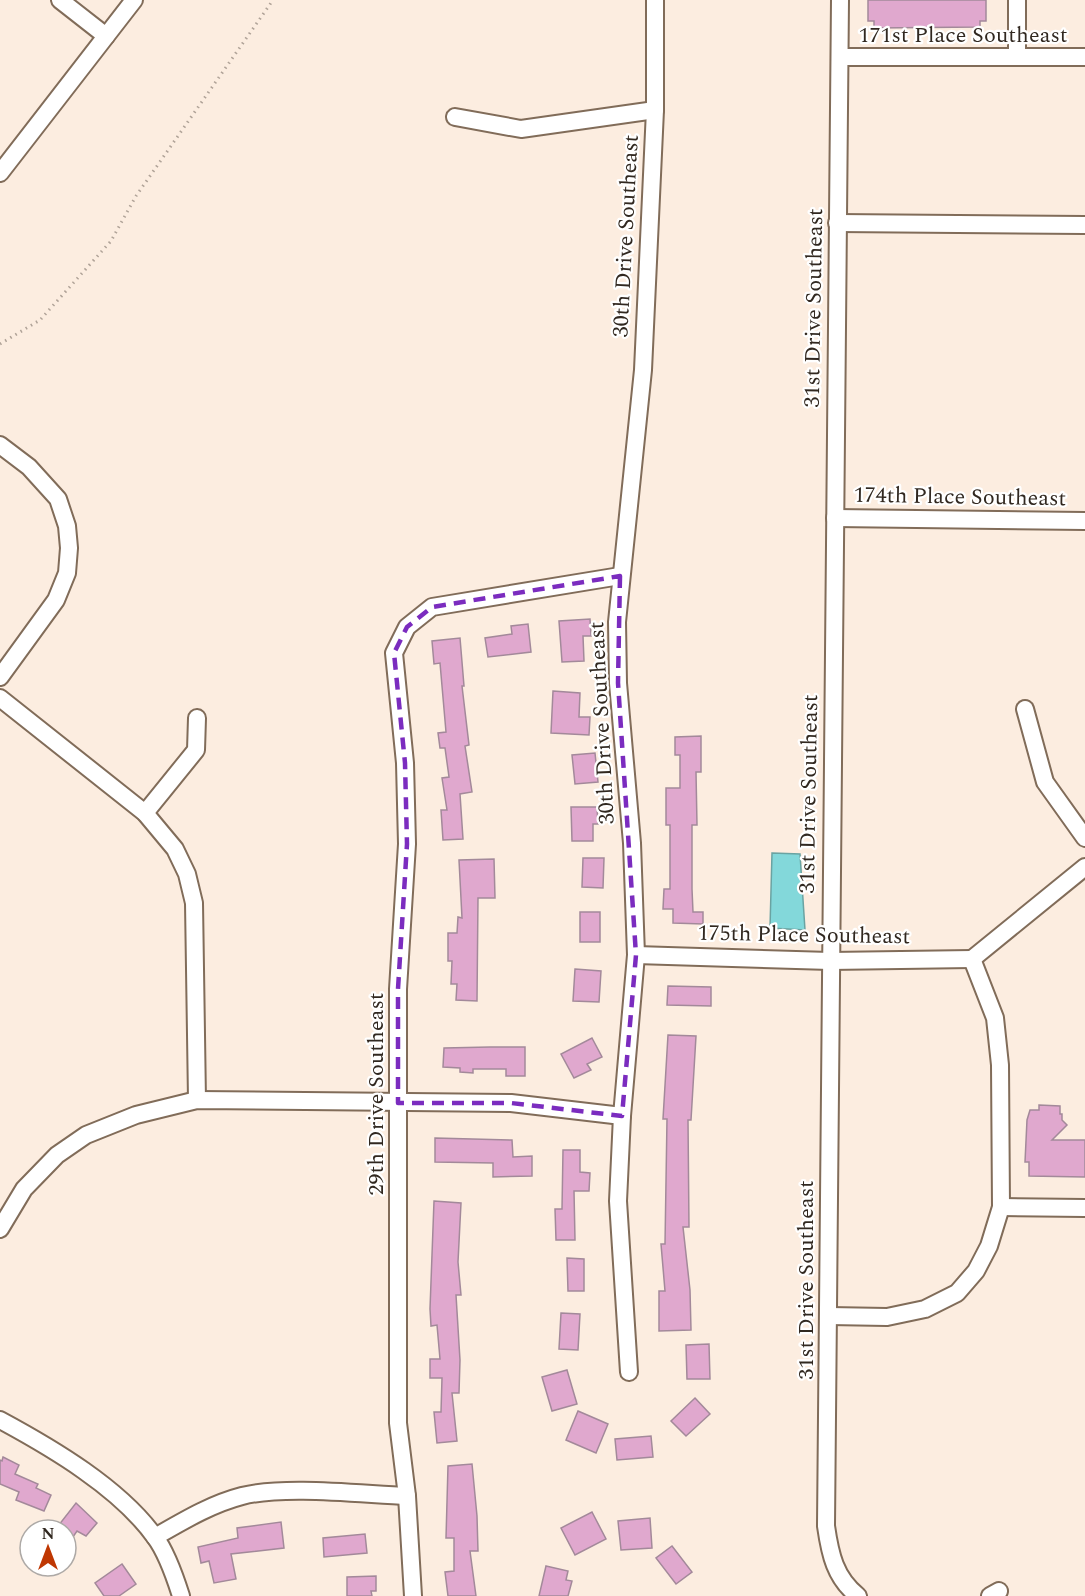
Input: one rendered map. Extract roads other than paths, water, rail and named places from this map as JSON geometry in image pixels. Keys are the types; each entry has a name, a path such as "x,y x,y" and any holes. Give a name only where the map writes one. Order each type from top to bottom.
{"street":[{"path":"60,0 106,36"},
{"path":"0,173 134,0"},
{"name":"30th Drive Southeast","path":"629,1372 618,1201 622,1116 636,955 632,843 618,683 620,576 643,370 655,110 654,0"},
{"name":"31st Drive Southeast","path":"840,0 826,1526 830,1554 844,1585 858,1596"},
{"path":"1017,0 1017,56"},
{"name":"171st Place Southeast","path":"840,57 1085,57"},
{"path":"455,117 521,129 655,110"},
{"path":"837,223 1085,225"},
{"path":"0,446 29,467 58,499 67,526 67,573 56,600 0,677"},
{"name":"174th Place Southeast","path":"835,518 1085,521"},
{"name":"29th Drive Southeast","path":"413,1596 398,1423 398,988 407,844 405,763 394,653 406,627 432,607 620,576"},
{"path":"0,698 145,813 176,849 187,874 194,903 197,1100"},
{"path":"1025,708 1045,782 1085,838"},
{"path":"145,813 196,750 197,717"},
{"path":"829,1316 887,1317 925,1309 957,1293 976,1271 989,1246 1001,1207 1000,1065 995,1018 972,959 1085,867"},
{"name":"175th Place Southeast","path":"636,955 830,961 972,959"},
{"path":"0,1229 24,1189 57,1155 86,1135 136,1115 197,1100 511,1103 622,1116"},
{"path":"1001,1207 1085,1208"},
{"path":"0,1420 32,1437 109,1488 155,1537 182,1596"},
{"path":"155,1537 196,1513 242,1496 274,1491 406,1496"}],"water":[{"path":"772,853 800,854 805,930 770,928"}]}
